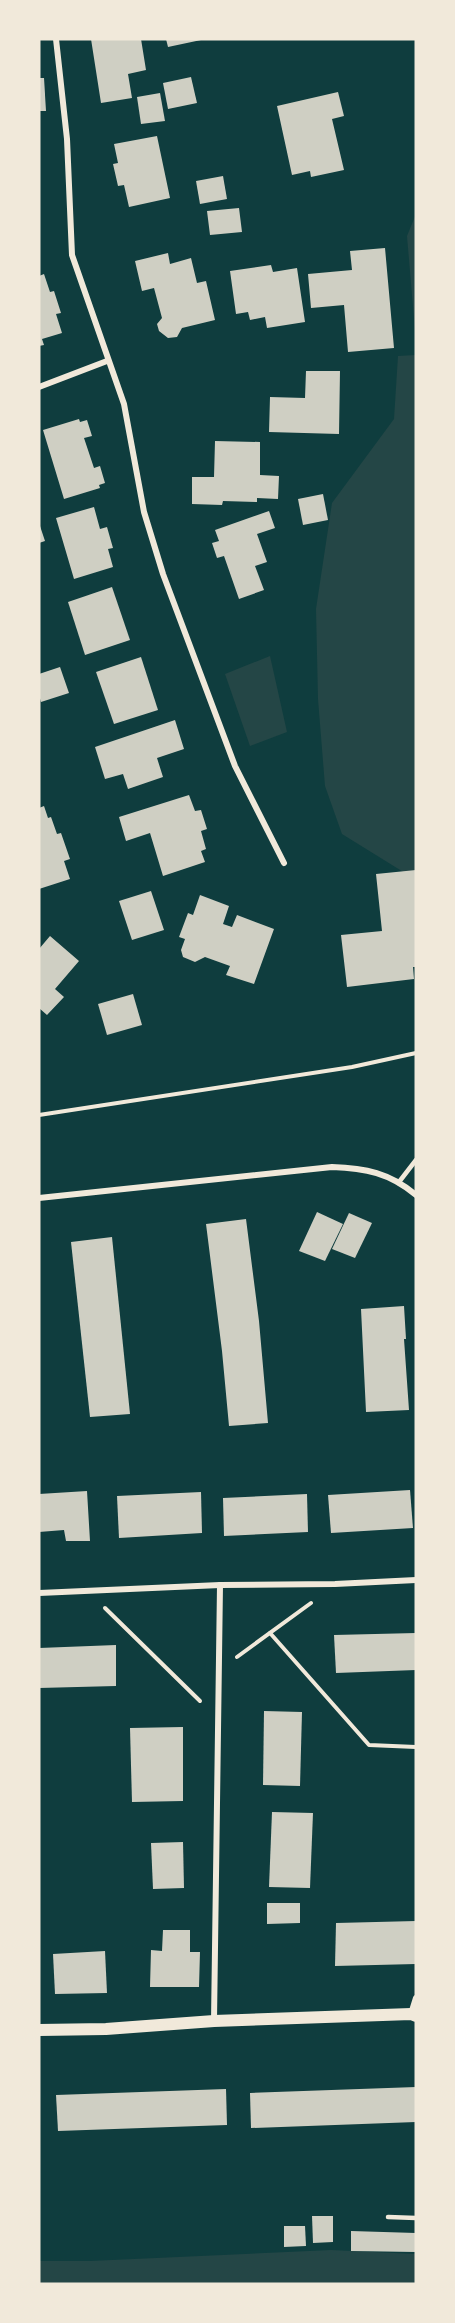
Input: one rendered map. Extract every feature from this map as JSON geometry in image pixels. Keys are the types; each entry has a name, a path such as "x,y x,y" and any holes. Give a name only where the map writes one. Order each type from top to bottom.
{"main road":[{"path":"39,2031 106,2029 214,2020 413,2015"}],"street":[{"path":"56,39 67,139 72,255 124,404 144,512 163,574 235,766 284,863"},
{"path":"39,387 108,361"},
{"path":"39,1198 332,1167 364,1168 399,1182 416,1195"},
{"path":"39,1593 416,1580"},
{"path":"214,2020 220,1585"},
{"path":"413,2015 416,1998"}],"lane":[{"path":"399,1182 416,1160"},
{"path":"388,2217 416,2218"}],"path":[{"path":"39,1115 352,1067 416,1053"},
{"path":"219,1669 270,1634 335,1584"},
{"path":"88,1592 218,1719"},
{"path":"270,1634 369,1744 416,1748"}],"shaded area":[{"path":"416,214 416,342 407,236"},
{"path":"416,355 416,873 405,873 342,834 325,786 318,699 316,609 332,503 394,419 398,356"},
{"path":"270,656 287,732 250,746 225,674"},
{"path":"331,2250 416,2254 416,2284 39,2284 39,2261 90,2261"}],"building":[{"path":"91,39 141,39 146,70 128,74 132,98 101,103"},
{"path":"166,39 201,39 201,40 168,47"},
{"path":"191,77 197,103 168,109 163,83"},
{"path":"39,78 44,78 46,111 39,111"},
{"path":"338,92 344,116 332,119 344,170 311,177 310,171 292,175 277,106"},
{"path":"160,93 165,121 141,124 137,97"},
{"path":"157,136 170,198 129,207 124,185 118,186 113,164 118,163 114,144"},
{"path":"223,176 227,199 200,204 196,181"},
{"path":"239,208 242,232 210,235 207,211"},
{"path":"385,248 394,348 348,352 344,305 311,308 308,274 352,270 350,251"},
{"path":"168,253 170,264 191,258 197,283 206,281 215,320 182,328 177,337 168,338 159,331 157,324 162,318 154,288 142,291 135,261"},
{"path":"271,265 273,272 297,268 305,322 267,328 265,317 250,320 248,312 236,314 230,271"},
{"path":"44,274 50,292 54,291 61,313 56,314 62,333 42,339 44,345 39,346 39,276"},
{"path":"306,371 340,371 339,434 269,432 270,397 305,398"},
{"path":"79,419 80,422 87,420 92,436 84,438 94,468 100,466 105,483 99,485 100,488 64,499 43,430"},
{"path":"215,441 260,442 260,475 279,476 278,499 257,498 257,502 223,501 222,505 192,504 192,477 214,477"},
{"path":"323,494 328,520 303,525 298,499"},
{"path":"94,507 100,529 107,527 113,548 108,549 113,567 74,579 56,518"},
{"path":"269,511 275,528 257,534 267,562 255,566 264,590 239,599 224,556 217,558 212,543 219,541 215,530"},
{"path":"39,523 45,541 39,543"},
{"path":"112,587 130,640 85,655 68,602"},
{"path":"141,657 158,710 114,724 96,672"},
{"path":"60,667 69,693 41,702 39,674"},
{"path":"175,720 184,749 157,758 163,777 128,789 123,774 105,779 95,747"},
{"path":"189,795 195,811 201,810 207,829 201,831 206,849 201,851 205,862 163,876 150,833 126,841 119,817"},
{"path":"44,806 57,834 61,833 70,859 64,861 70,879 39,889 39,808"},
{"path":"416,870 414,979 347,987 341,935 382,931 376,874"},
{"path":"151,891 164,930 132,940 119,901"},
{"path":"200,895 229,906 223,924 232,927 237,915 274,929 254,984 226,975 230,966 205,957 195,962 183,957 181,950 185,939 179,937 188,913 193,915"},
{"path":"50,936 79,961 55,989 64,997 47,1015 39,1008 39,949"},
{"path":"133,994 142,1025 107,1035 98,1004"},
{"path":"317,1212 343,1224 325,1261 299,1251"},
{"path":"349,1213 372,1223 355,1258 332,1249"},
{"path":"246,1219 259,1321 268,1423 229,1426 206,1224"},
{"path":"112,1237 130,1414 90,1417 71,1242"},
{"path":"404,1306 409,1410 366,1412 361,1309"},
{"path":"410,1490 413,1528 331,1533 328,1495"},
{"path":"87,1491 90,1541 66,1541 64,1530 39,1532 39,1494"},
{"path":"201,1492 202,1533 119,1538 117,1496"},
{"path":"307,1494 308,1532 224,1536 223,1498"},
{"path":"416,1633 416,1670 336,1673 334,1635"},
{"path":"116,1645 116,1686 39,1688 39,1648"},
{"path":"264,1711 302,1712 300,1786 263,1785"},
{"path":"183,1727 183,1801 132,1802 130,1728"},
{"path":"272,1812 313,1813 310,1888 269,1887"},
{"path":"183,1842 184,1888 153,1889 151,1843"},
{"path":"267,1903 300,1903 300,1923 267,1924"},
{"path":"416,1921 416,1964 335,1966 336,1923"},
{"path":"163,1930 190,1930 190,1952 200,1952 199,1987 150,1987 151,1950 162,1951"},
{"path":"105,1951 107,1993 55,1994 53,1954"},
{"path":"416,2087 416,2122 251,2128 250,2093"},
{"path":"226,2089 227,2125 58,2131 56,2095"},
{"path":"312,2216 333,2216 333,2242 313,2243"},
{"path":"284,2226 305,2226 306,2246 284,2247"},
{"path":"351,2231 416,2233 416,2252 351,2251"}]}
